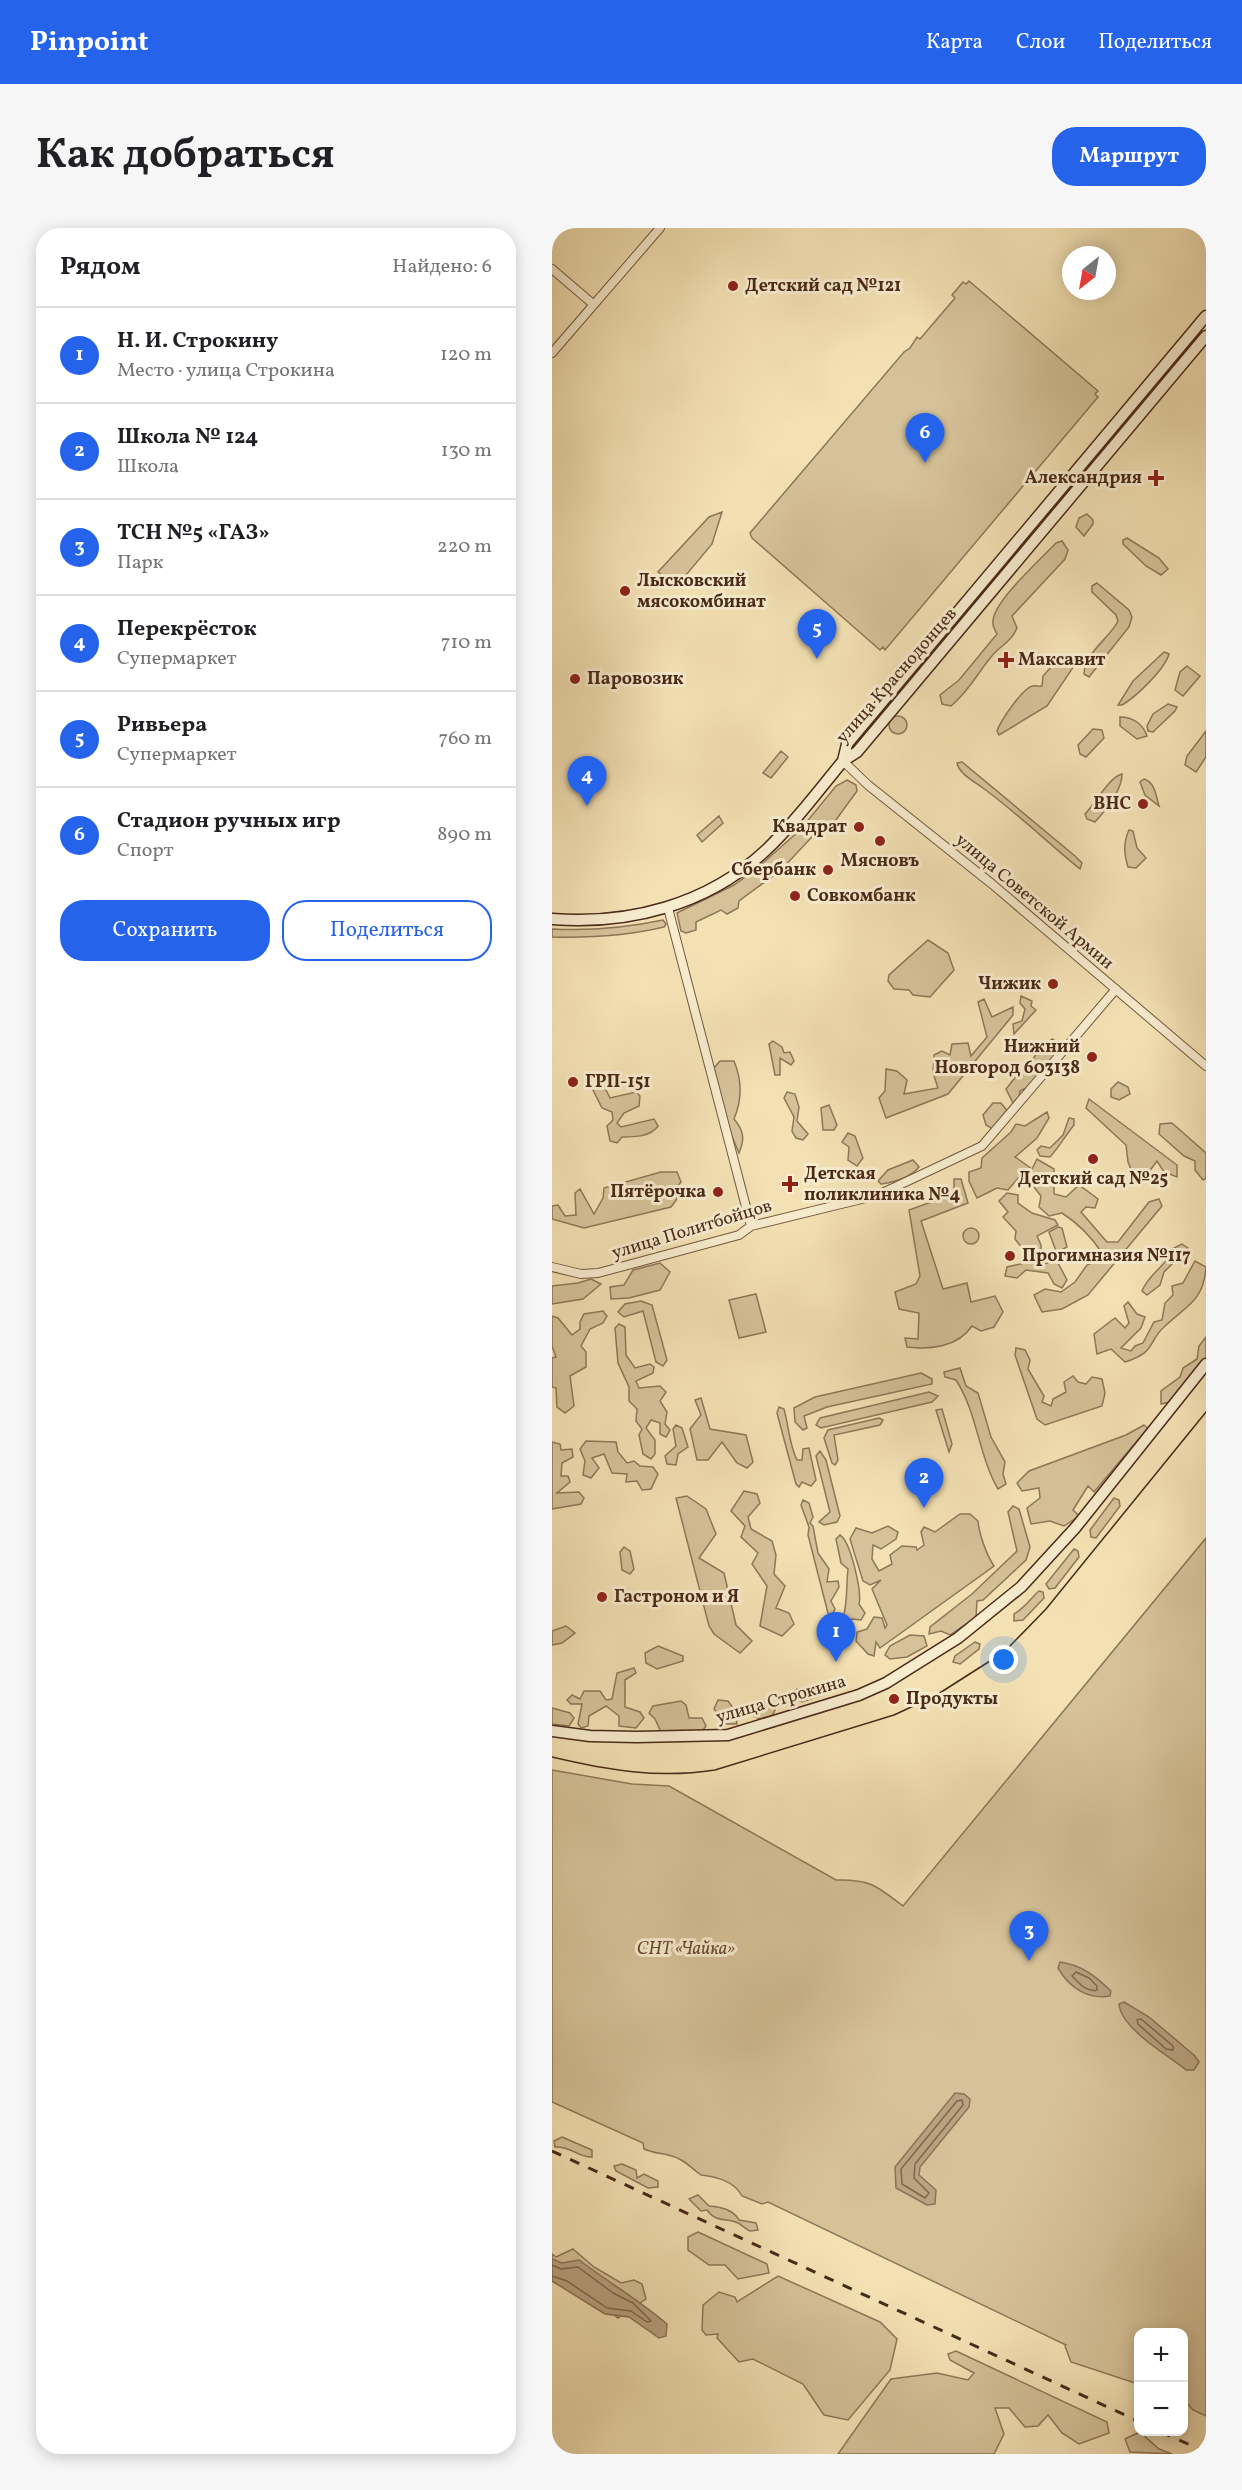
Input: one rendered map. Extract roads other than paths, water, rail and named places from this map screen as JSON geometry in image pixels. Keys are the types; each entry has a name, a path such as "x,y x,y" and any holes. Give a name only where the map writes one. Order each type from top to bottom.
{"main road":[{"name":"улица Краснодонцев","path":"843,761 847,744 1206,316"},
{"name":"улица Краснодонцев","path":"843,761 857,752 1206,336"},
{"path":"552,919 590,921 668,908 712,889 758,857 843,761"},
{"name":"улица Строкина","path":"552,1731 590,1736 728,1735 859,1695 886,1683 958,1638 1021,1587 1076,1527 1206,1364"}],"street":[{"path":"552,353 660,228"},
{"path":"552,269 593,304"},
{"name":"улица Советской Армии","path":"843,761 868,785 992,884 1206,1066"},
{"path":"668,908 751,1226"},
{"name":"улица Политбойцов","path":"552,1267 581,1274 598,1273 739,1235 751,1226 878,1195 982,1146 1116,990"}],"water":[{"path":"1060,1962 1088,1972 1111,1991 1110,1996 1094,1996 1080,1991 1062,1975 1058,1968"},
{"path":"1124,2002 1149,2017 1195,2056 1199,2062 1194,2070 1186,2070 1136,2032 1122,2013 1119,2004"},
{"path":"955,2093 964,2094 970,2099 969,2107 920,2167 919,2175 936,2190 935,2204 927,2205 896,2188 895,2167"},
{"path":"552,2259 562,2263 579,2260 667,2324 666,2336 659,2338 629,2317 605,2314 552,2281"}],"tram line":[{"path":"552,1757 633,1772 673,1774 715,1770 894,1715 935,1696 1010,1646 1046,1609 1206,1412"}],"railway":[{"path":"552,2151 1134,2419"},
{"path":"1170,2436 1206,2452"}],"place":[{"name":"Детский сад №121","path":"733,286"},
{"name":"Стадион ручных игр","path":"925,463"},
{"name":"Александрия","path":"1156,478"},
{"name":"Лысковский мясокомбинат","path":"625,591"},
{"name":"Ривьера","path":"817,659"},
{"name":"Максавит","path":"1006,660"},
{"name":"Паровозик","path":"575,679"},
{"name":"ВНС","path":"1143,804"},
{"name":"Перекрёсток","path":"587,806"},
{"name":"Квадрат","path":"859,827"},
{"name":"Мясновъ","path":"880,841"},
{"name":"Сбербанк","path":"828,870"},
{"name":"Совкомбанк","path":"795,896"},
{"name":"Чижик","path":"1053,984"},
{"name":"Нижний Новгород 603138","path":"1092,1057"},
{"name":"ГРП-151","path":"573,1082"},
{"name":"Детский сад №25","path":"1093,1159"},
{"name":"Детская поликлиника №4","path":"790,1184"},
{"name":"Пятёрочка","path":"718,1192"},
{"name":"Прогимназия №117","path":"1010,1256"},
{"name":"Школа № 124","path":"924,1508"},
{"name":"Гастроном и Я","path":"602,1597"},
{"name":"Н. И. Строкину","path":"836,1662"},
{"name":"Продукты","path":"894,1699"},
{"name":"ТСН №5 «ГАЗ»","path":"1029,1961"}],"park label":[{"name":"СНТ «Чайка»","path":"686,1949"}]}
